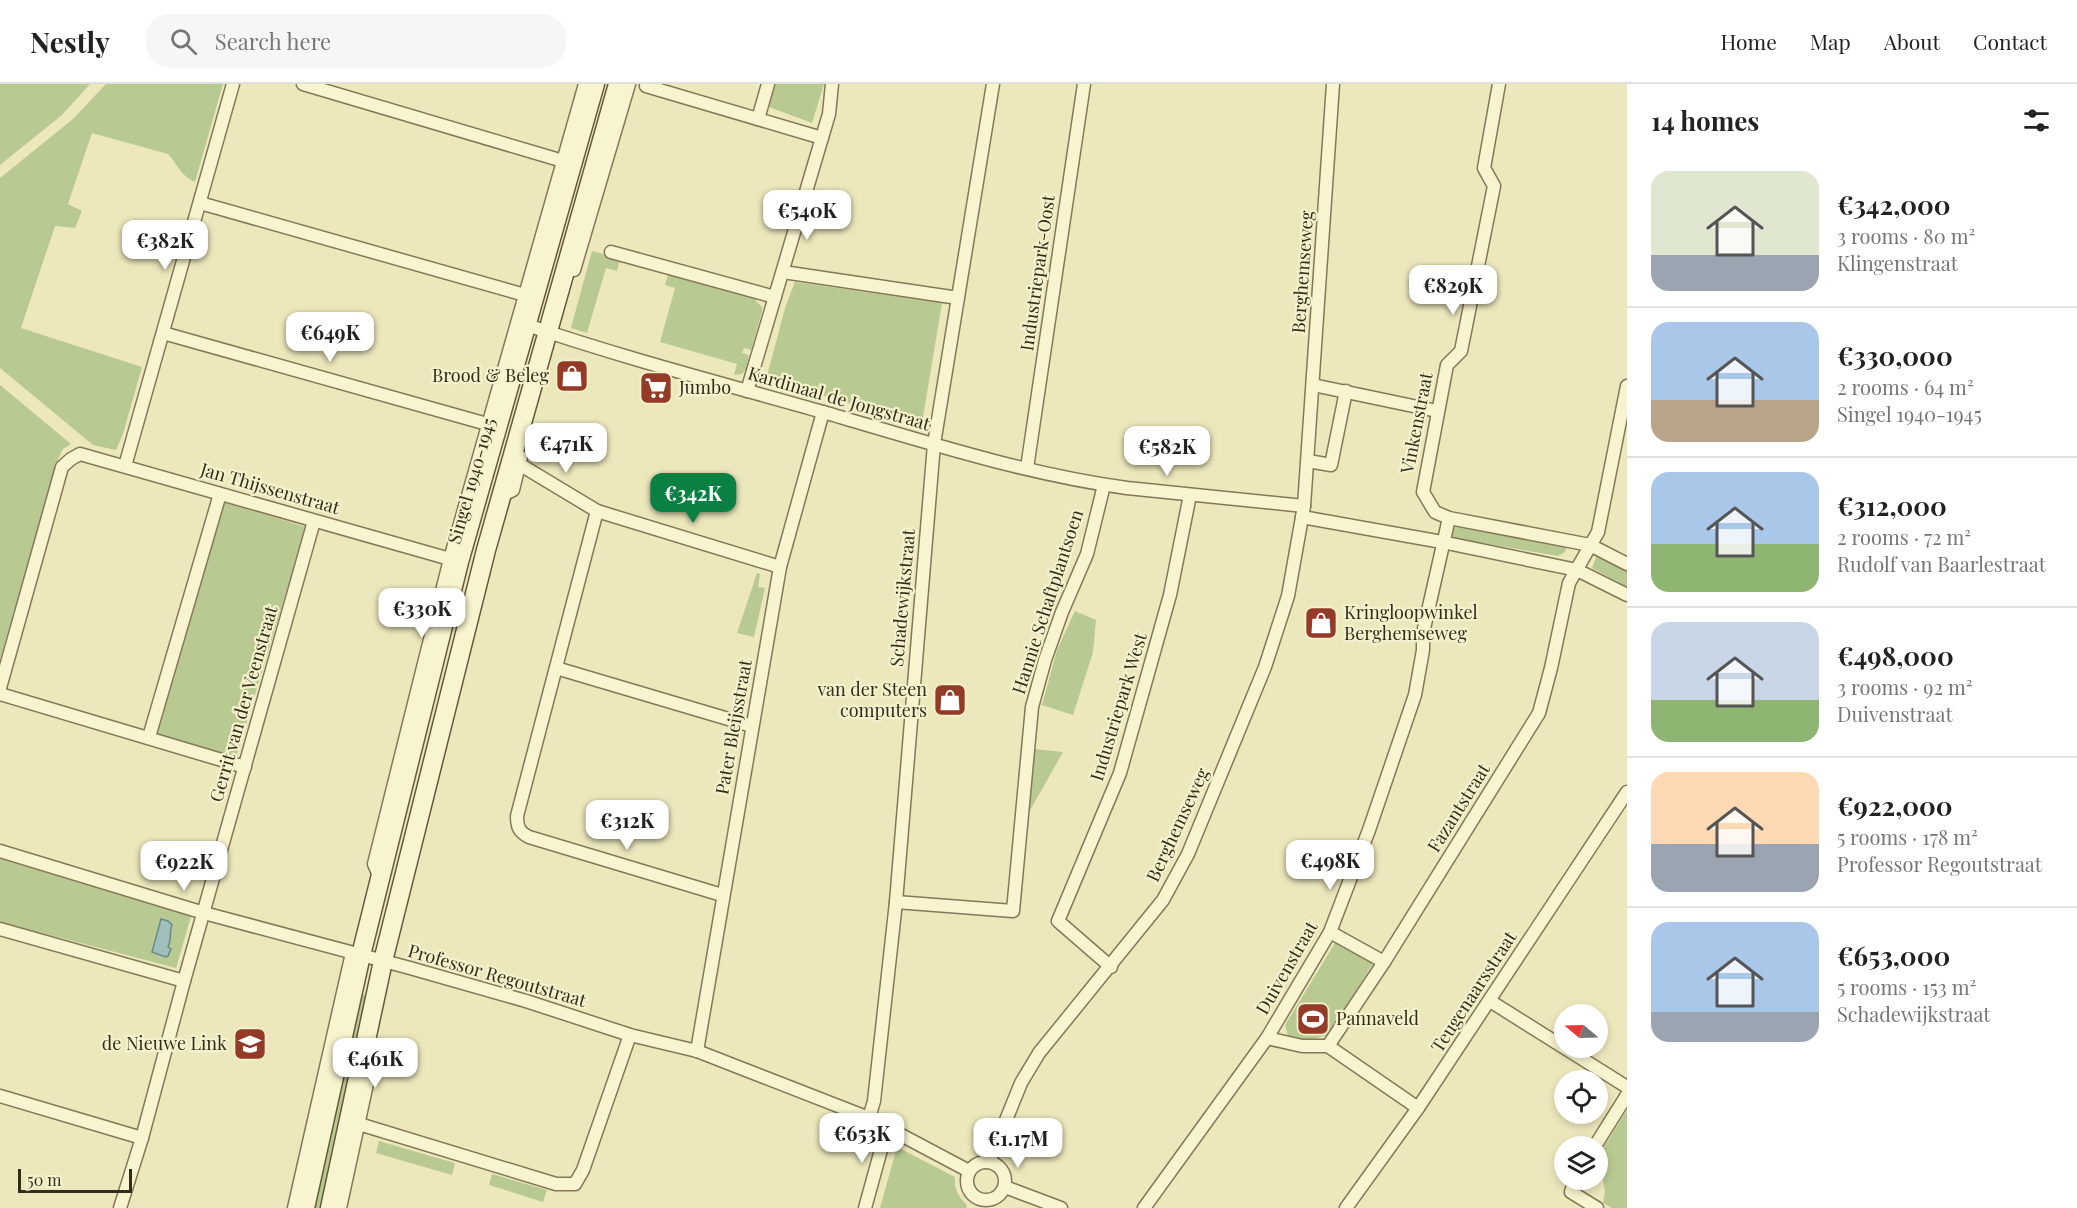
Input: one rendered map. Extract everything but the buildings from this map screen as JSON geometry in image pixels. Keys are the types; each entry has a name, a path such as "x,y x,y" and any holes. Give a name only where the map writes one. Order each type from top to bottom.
{"main road":[{"name":"Singel 1940-1945","path":"305,1208 357,954 380,879 455,561 527,325 595,84"},
{"name":"Singel 1940-1945","path":"330,1208 383,961 501,496 551,333 618,84"}],"street":[{"path":"125,466 233,84"},
{"path":"303,84 563,161"},
{"name":"Singel 1940-1945","path":"455,561 487,424 585,84"},
{"name":"Singel 1940-1945","path":"501,496 513,490 551,333 628,84"},
{"path":"758,119 768,84"},
{"path":"747,391 829,114 832,84"},
{"name":"Schadewijkstraat","path":"869,1118 874,1101 896,902 934,444 993,84"},
{"name":"Industriepark-Oost","path":"1027,468 1084,84"},
{"name":"Berghemseweg","path":"989,1162 1021,1083 1039,1053 1164,900 1193,844 1265,667 1288,596 1303,511 1308,461 1333,84"},
{"name":"Vinkenstraat","path":"1449,518 1435,512 1423,492 1447,365 1461,351 1494,186 1484,168 1499,84"},
{"path":"646,86 822,138"},
{"path":"200,202 525,295"},
{"path":"611,252 775,297"},
{"path":"783,272 958,298"},
{"name":"Kardinaal de Jongstraat","path":"527,325 747,391 1027,468"},
{"path":"163,333 487,424"},
{"path":"1313,385 1437,411"},
{"name":"Fazantstraat","path":"1328,1046 1384,962 1539,713 1569,583 1598,532 1627,386"},
{"path":"1308,461 1331,465 1346,392"},
{"name":"Pater Bleijsstraat","path":"697,1051 780,567 823,412"},
{"name":"Jan Thijssenstraat","path":"0,688 62,467 81,454 455,561"},
{"path":"519,464 597,511 780,567"},
{"path":"1027,468 1104,485 1303,511 1577,570 1627,595"},
{"name":"Hannie Schaftplantsoen","path":"896,902 1013,911 1032,707 1062,612 1087,554 1104,485"},
{"path":"149,737 220,494"},
{"name":"Industriepark West","path":"1111,967 1058,921 1120,773 1170,595 1190,495"},
{"path":"597,511 517,816 517,825 521,833 529,837 723,895"},
{"path":"1449,518 1590,545 1627,564"},
{"name":"Duivenstraat","path":"1144,1208 1268,1038 1330,932 1369,830 1416,695 1423,650 1423,633 1449,518"},
{"name":"Gerrit van der Veenstraat","path":"120,1208 142,1138 314,521"},
{"path":"556,668 752,726"},
{"path":"0,694 245,767"},
{"name":"Teugenaarsstraat","path":"1346,1208 1418,1108 1627,792"},
{"name":"Professor Regoutstraat","path":"0,852 204,913 516,998 630,1035 697,1051 869,1118 969,1171"},
{"path":"0,929 184,981"},
{"path":"1330,932 1384,962"},
{"name":"Singel 1940-1945","path":"294,1208 357,954"},
{"path":"1490,1001 1627,1087"},
{"path":"358,1124 556,1185 574,1184 583,1170 630,1035"},
{"path":"1268,1038 1302,1046 1328,1046 1418,1108"},
{"name":"Singel 1940-1945","path":"340,1208 372,1060 366,1040"},
{"path":"1601,1136 1627,1095"},
{"path":"0,1096 142,1138"},
{"path":"865,1208 887,1128"},
{"path":"989,1162 997,1165 1003,1171 1005,1187 995,1198 979,1204 968,1188 966,1179 974,1165 989,1162"},
{"path":"1005,1187 1061,1208"},
{"path":"1572,1190 1571,1192 1597,1208"}],"green space":[{"path":"0,84 90,84 62,115 0,165"},
{"path":"106,84 223,84 195,182 182,173 168,154 92,133 68,204 82,211 75,228 55,226 21,328 142,367 123,434 116,450 93,445 0,368 0,178 73,119"},
{"path":"775,84 824,84 812,123 769,107"},
{"path":"592,251 620,259 617,271 606,268 587,333 571,328"},
{"path":"668,274 756,298 762,311 751,350 744,348 742,353 749,355 746,369 742,374 734,375 737,364 660,342 675,288 665,285"},
{"path":"795,282 942,303 922,423 766,380 785,308"},
{"path":"0,385 71,444 63,449 59,457 0,659"},
{"path":"223,502 306,527 235,760 154,735"},
{"path":"1456,526 1567,546 1565,552 1558,556 1453,538 1452,532"},
{"path":"1597,555 1627,571 1627,587 1592,568"},
{"path":"757,573 760,574 758,587 765,588 754,637 737,633"},
{"path":"1075,611 1096,620 1093,652 1073,715 1042,705 1057,650"},
{"path":"1033,749 1063,752 1028,814"},
{"path":"0,858 192,913 176,968 0,922"},
{"path":"1335,943 1373,963 1330,1034 1314,1039 1294,1039 1288,1036 1285,1025"},
{"path":"357,993 370,996 326,1208 309,1208"},
{"path":"1627,1110 1627,1208 1612,1208 1603,1203 1605,1190 1608,1190 1608,1140"},
{"path":"379,1141 455,1163 452,1175 376,1153"},
{"path":"897,1147 955,1177 956,1189 967,1205 966,1208 880,1208"},
{"path":"492,1174 547,1190 543,1202 489,1185"}],"water":[{"path":"161,919 172,925 168,947 171,949 166,957 152,952"}],"place":[{"name":"Brood & Beleg","path":"572,376"},
{"name":"Jumbo","path":"656,388"},
{"name":"Kringloopwinkel Berghemseweg","path":"1321,623"},
{"name":"van der Steen computers","path":"950,700"},
{"name":"Pannaveld","path":"1313,1019"},
{"name":"de Nieuwe Link","path":"250,1044"}]}
